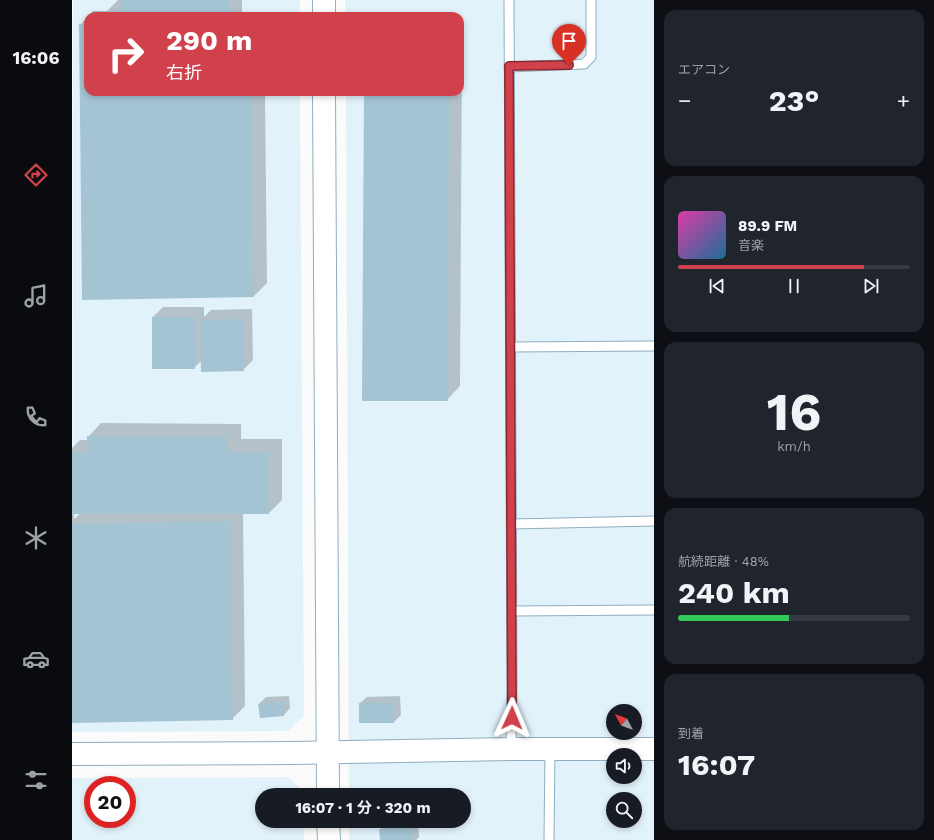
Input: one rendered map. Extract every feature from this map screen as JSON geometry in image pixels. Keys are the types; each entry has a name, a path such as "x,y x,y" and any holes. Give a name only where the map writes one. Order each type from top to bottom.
{"street":[{"path":"324,0 324,12"},
{"path":"324,96 328,788"},
{"path":"72,754 511,749 654,749"},
{"path":"328,828 329,840"}],"lane":[{"path":"509,0 512,524 511,749"},
{"path":"509,66 584,64 591,57 591,0"},
{"path":"510,347 654,346"},
{"path":"512,524 654,521"},
{"path":"512,611 654,610"},
{"path":"549,840 550,749"}],"shaded area":[{"path":"73,0 300,0 300,12 84,12 84,96 300,96 304,716 288,731 72,732"},
{"path":"345,0 654,0 654,840 349,840 349,828 471,828 471,788 349,788 346,96 464,96 464,12 345,12"},
{"path":"288,777 300,788 255,788 255,828 304,828 304,840 72,840 72,778 84,778 84,828 136,828 136,778"}],"building":[{"path":"122,0 229,0 229,12 106,12 122,10"},
{"path":"79,24 84,24 84,96 252,96 254,297 82,300"},
{"path":"364,96 449,96 448,401 362,401"},
{"path":"152,317 195,317 195,369 152,369"},
{"path":"243,319 244,371 201,372 200,320"},
{"path":"87,436 228,437 228,452 269,452 269,514 72,514 72,453 87,453"},
{"path":"230,521 233,720 72,723 72,524"},
{"path":"283,702 284,716 260,718 258,704"},
{"path":"359,703 394,703 394,723 359,723"},
{"path":"412,828 413,840 380,840 379,829"}],"route":[{"path":"512,718 509,66 569,65"}]}
